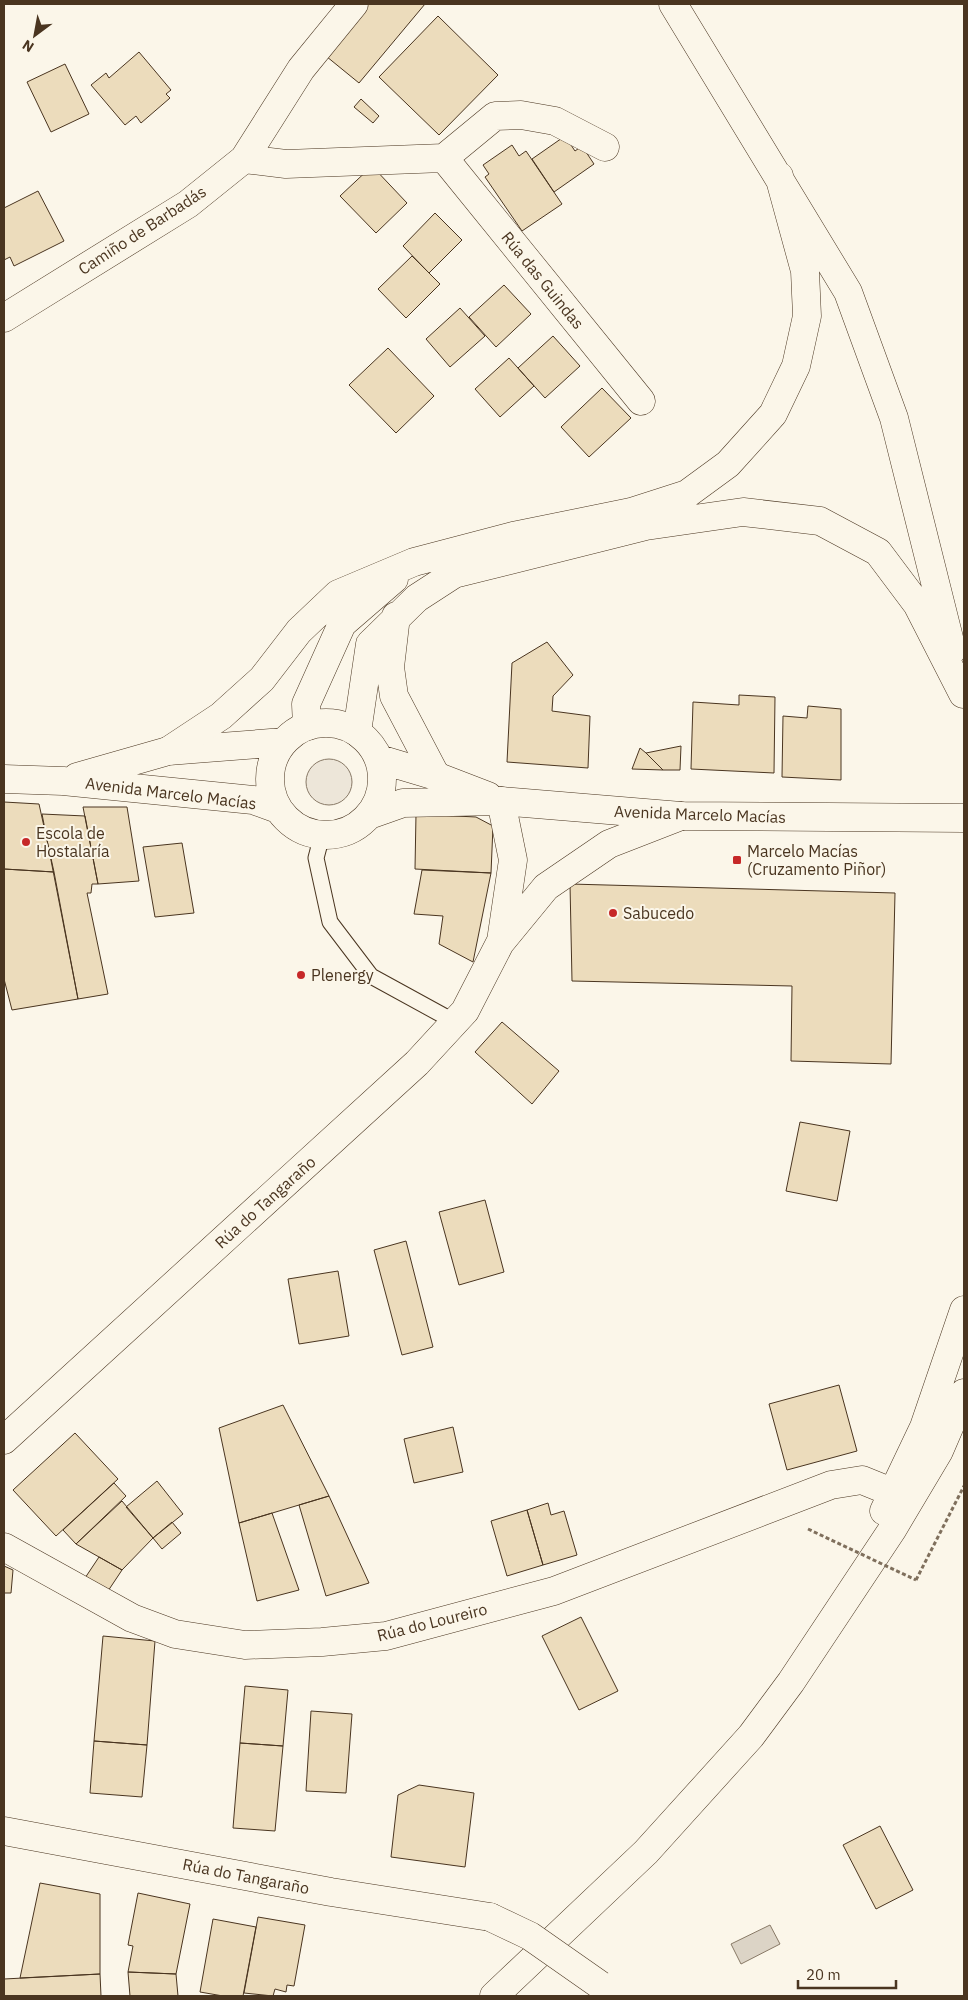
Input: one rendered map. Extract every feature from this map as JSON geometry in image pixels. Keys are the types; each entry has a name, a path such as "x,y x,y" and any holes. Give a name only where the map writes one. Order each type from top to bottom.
{"main road":[{"name":"Camiño de Barbadás","path":"4,318 188,204 244,158 301,69 354,4"},
{"path":"673,4 848,292 894,418 926,539 963,698"},
{"path":"244,158 286,164 444,158 495,116 521,115 556,121 605,147"},
{"name":"Rúa das Guindas","path":"444,158 641,401"},
{"path":"168,750 221,716 262,679 299,631 338,594 414,562 513,536 631,512 687,494 728,464 773,414 796,366 807,316 806,271 779,176"},
{"path":"357,732 370,644 396,616 417,598 454,574 646,526 743,512 820,522 878,552 917,604 963,698"},
{"path":"307,726 306,704 342,624 414,562"},
{"path":"396,616 390,667 394,696 436,776"},
{"path":"324,723 341,725 357,732 370,744 379,759 382,788 377,802 369,815 356,827 340,834 322,835 305,832 290,822 278,809 271,792 270,774 274,756 284,742 295,732 307,726 324,723"},
{"name":"Avenida Marcelo Macías","path":"63,781 168,750 254,742 284,742"},
{"name":"Avenida Marcelo Macías","path":"379,759 436,776 501,802"},
{"name":"Avenida Marcelo Macías","path":"4,779 63,781 253,800 278,809"},
{"name":"Avenida Marcelo Macías","path":"369,815 403,803 501,802 681,816 900,819"},
{"name":"Rúa do Tangaraño","path":"500,943 513,860 501,802"},
{"path":"900,819 964,805"},
{"name":"Rúa do Tangaraño","path":"4,1440 417,1064 465,1011 500,943 546,887 608,844 681,816"},
{"path":"900,819 964,818"},
{"path":"900,819 964,833"},
{"path":"819,1637 894,1493 924,1427 964,1310"},
{"path":"494,1996 646,1852 744,1744 791,1682 819,1637 892,1530 940,1451 964,1393"},
{"path":"940,1451 964,1424"},
{"name":"Rúa do Loureiro","path":"4,1547 132,1618 175,1634 245,1645 322,1642 386,1636 554,1591 831,1485 862,1480 894,1493"},
{"name":"Rúa do Tangaraño","path":"4,1832 331,1892 490,1917 530,1936 605,1991"}],"lane":[{"path":"322,835 316,858 330,922 371,976 455,1022"}],"path":[{"path":"808,1529 916,1580 964,1486"}],"shaded area":[{"path":"329,759 342,763 348,769 352,782 348,795 342,801 329,805 316,801 310,795 306,782 310,769 316,763"},
{"path":"770,1925 780,1944 741,1964 731,1944"}],"building":[{"path":"361,4 425,4 359,83 321,52"},
{"path":"438,16 498,75 439,135 379,77"},
{"path":"139,52 171,90 166,94 170,98 141,123 136,116 125,125 91,85 106,73 109,78"},
{"path":"65,64 89,114 51,132 27,82"},
{"path":"361,99 379,116 373,123 354,107"},
{"path":"565,136 575,151 582,146 594,164 554,192 532,159"},
{"path":"512,145 519,156 526,151 562,204 522,231 485,177 489,174 483,165"},
{"path":"372,166 407,203 376,233 340,196"},
{"path":"38,191 64,241 14,266 10,257 4,260 4,208"},
{"path":"435,213 462,240 429,273 403,246"},
{"path":"412,256 440,284 406,318 378,289"},
{"path":"504,285 531,314 496,347 469,317"},
{"path":"460,308 485,336 450,367 426,339"},
{"path":"553,336 580,366 545,398 518,368"},
{"path":"388,348 434,396 396,433 349,385"},
{"path":"509,358 534,386 500,417 475,389"},
{"path":"602,388 631,418 589,457 561,427"},
{"path":"547,642 573,675 553,696 552,711 590,716 588,768 507,762 512,663"},
{"path":"739,695 775,697 774,773 691,769 693,702 739,705"},
{"path":"808,706 841,709 841,780 782,777 783,716 807,718"},
{"path":"681,746 680,770 663,770 646,753"},
{"path":"640,748 646,753 663,770 632,769"},
{"name":"Escola de Hostalaría","path":"4,802 39,804 54,872 4,869"},
{"path":"83,807 127,807 139,881 98,884"},
{"path":"42,814 85,816 98,884 92,884 91,893 87,893 108,994 78,999"},
{"path":"416,814 476,817 493,826 491,873 415,869"},
{"path":"182,843 194,913 155,917 143,847"},
{"path":"4,869 54,872 78,999 12,1010 4,979"},
{"path":"422,870 491,873 473,962 439,944 443,916 414,914"},
{"path":"570,884 895,893 891,1064 791,1061 792,986 572,981"},
{"path":"502,1022 559,1071 532,1104 475,1052"},
{"path":"800,1122 850,1131 837,1201 786,1191"},
{"path":"485,1200 504,1272 459,1285 439,1212"},
{"path":"406,1241 433,1347 402,1355 374,1250"},
{"path":"338,1271 349,1336 299,1344 288,1279"},
{"path":"839,1385 857,1451 787,1470 769,1404"},
{"path":"283,1405 329,1496 239,1523 219,1428"},
{"path":"453,1427 463,1472 414,1483 404,1439"},
{"path":"75,1433 118,1479 56,1536 13,1490"},
{"path":"157,1481 183,1514 153,1538 126,1507"},
{"path":"114,1483 126,1496 76,1544 63,1530"},
{"path":"329,1496 369,1583 326,1596 299,1505"},
{"path":"122,1501 153,1538 122,1570 76,1544"},
{"path":"548,1503 551,1515 564,1511 577,1555 543,1565 527,1510"},
{"path":"527,1510 543,1565 507,1576 491,1521"},
{"path":"272,1513 299,1590 257,1601 239,1523"},
{"path":"172,1522 181,1533 162,1549 153,1538"},
{"path":"99,1557 122,1570 108,1591 85,1578"},
{"path":"4,1566 13,1570 11,1593 4,1593"},
{"path":"581,1617 618,1691 579,1710 542,1636"},
{"path":"103,1636 155,1641 147,1745 94,1741"},
{"path":"245,1686 288,1690 283,1746 240,1743"},
{"path":"311,1711 352,1714 346,1793 306,1791"},
{"path":"94,1741 147,1745 142,1797 90,1793"},
{"path":"240,1743 283,1746 275,1831 233,1828"},
{"path":"419,1785 474,1793 465,1867 391,1857 398,1795"},
{"path":"880,1826 913,1890 876,1909 843,1845"},
{"path":"40,1883 100,1894 100,1974 20,1978"},
{"path":"138,1893 190,1904 176,1974 128,1972 133,1946 128,1945"},
{"path":"258,1917 305,1925 294,1986 287,1985 286,1992 275,1989 273,1996 244,1993"},
{"path":"213,1919 256,1927 243,1996 223,1996 200,1992"},
{"path":"128,1972 176,1974 178,1996 130,1996"},
{"path":"100,1974 101,1996 4,1996 4,1979"}],"place":[{"name":"Escola de Hostalaría","path":"26,842"},
{"name":"Marcelo Macías (Cruzamento Piñor)","path":"737,860"},
{"name":"Sabucedo","path":"613,913"},
{"name":"Plenergy","path":"301,975"}]}
